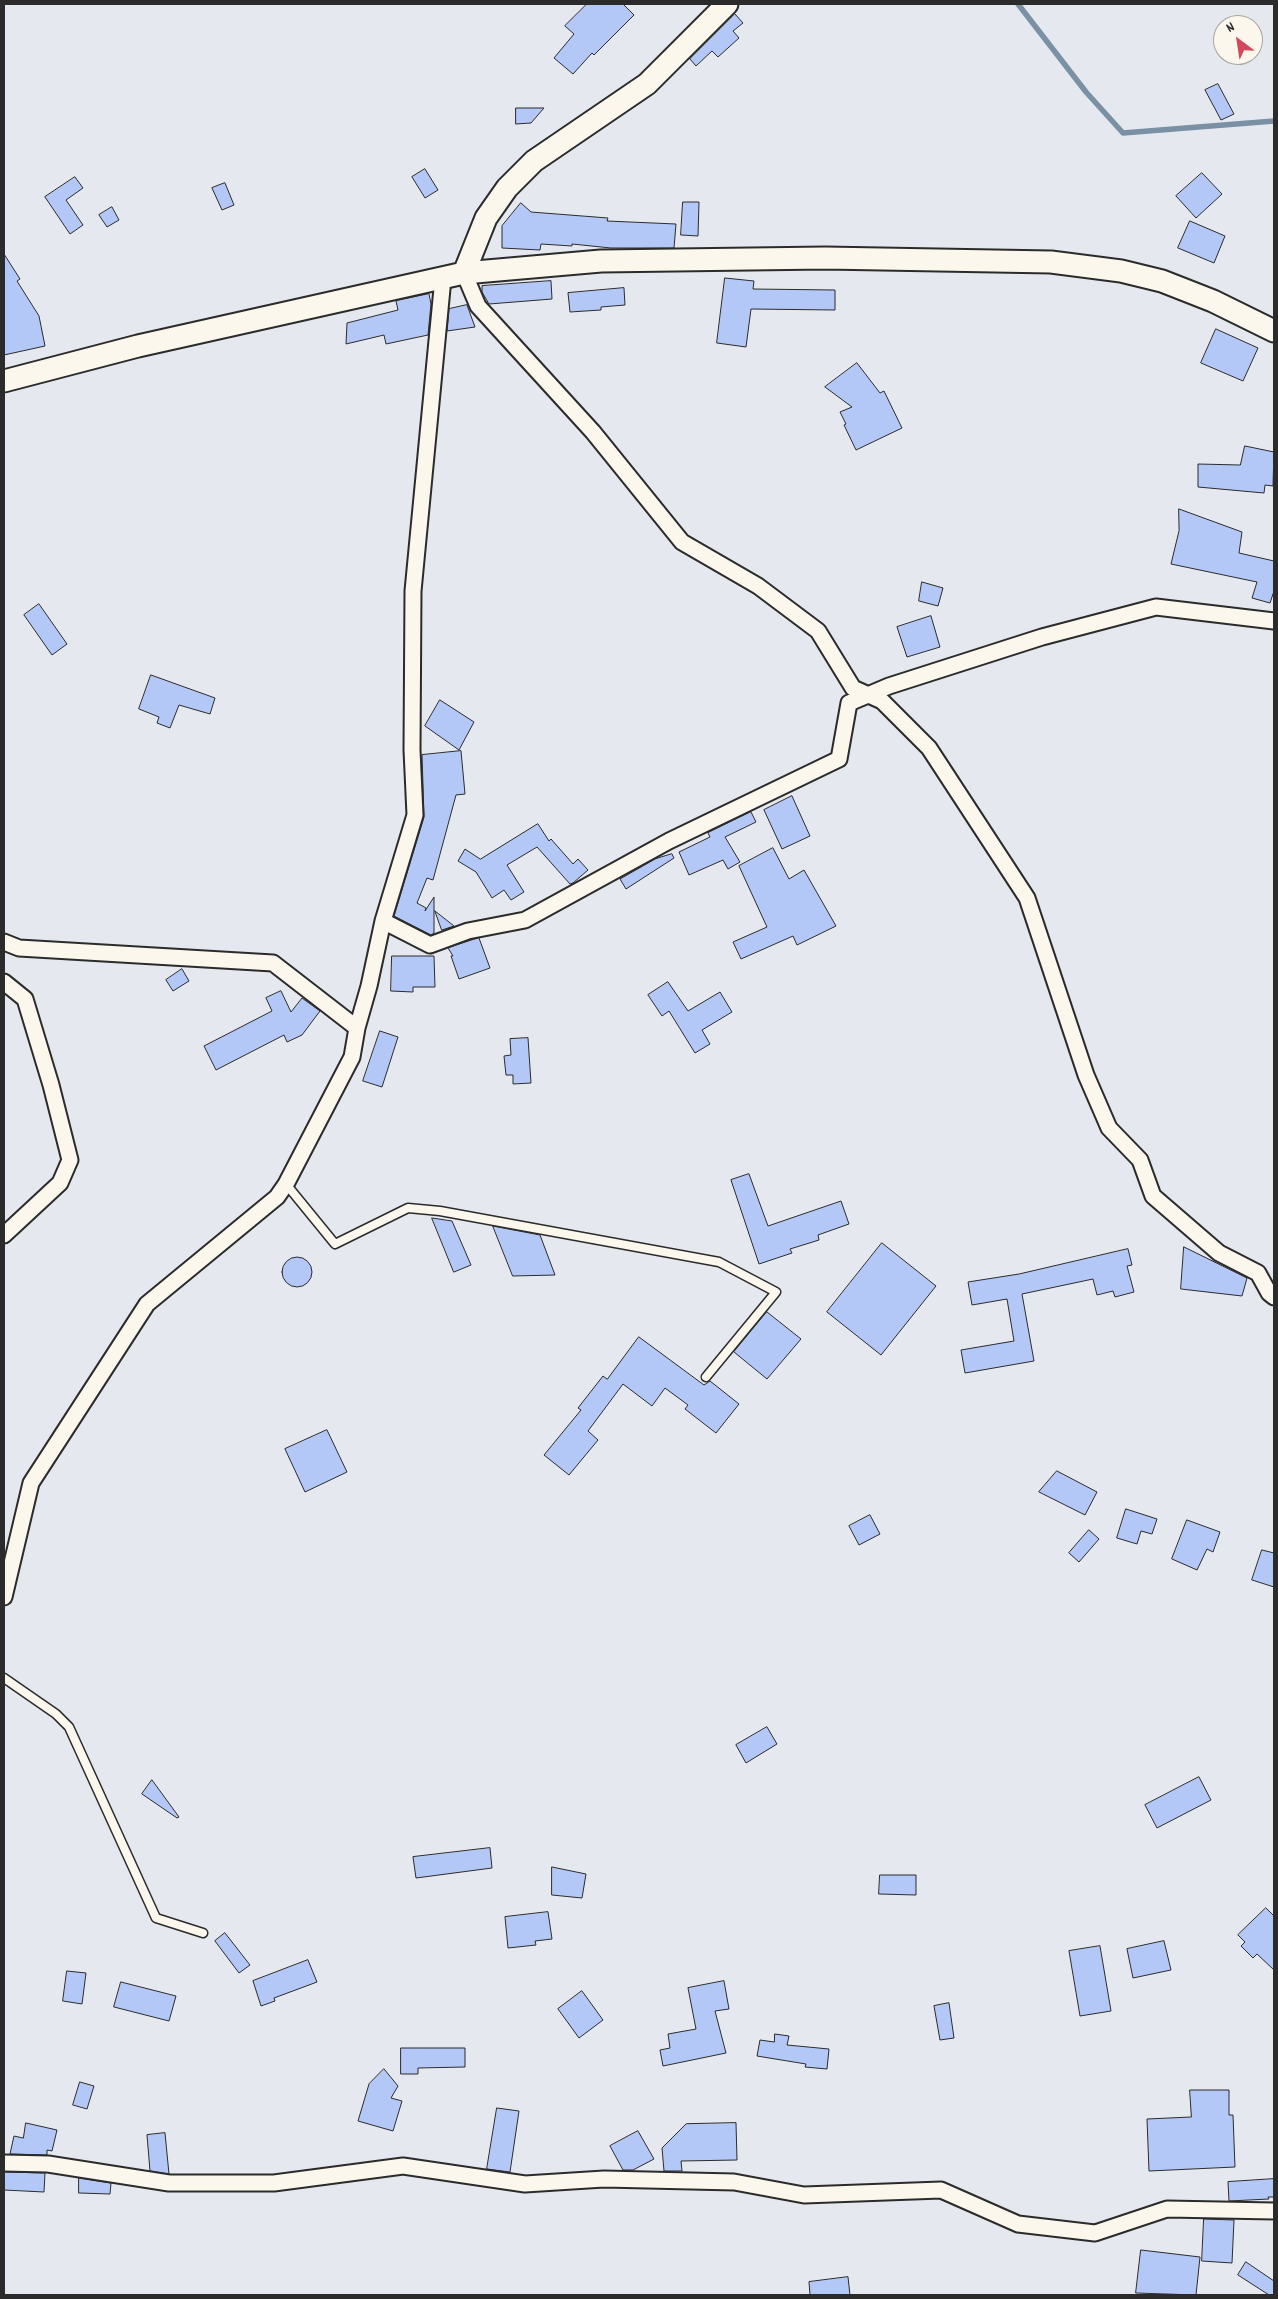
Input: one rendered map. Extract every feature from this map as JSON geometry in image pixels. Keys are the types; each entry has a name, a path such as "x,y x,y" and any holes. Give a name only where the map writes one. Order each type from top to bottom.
{"main road":[{"path":"464,273 486,218 507,188 534,161 646,84 727,4"},
{"path":"4,381 147,344 464,273 601,261 825,258 1052,262 1121,271 1162,281 1213,301 1274,330"}],"street":[{"path":"464,273 478,306 593,432 682,542 758,586 818,631 853,688 882,702 929,748 1027,898 1086,1075 1109,1128 1140,1160 1153,1196 1219,1253 1258,1273 1269,1293 1274,1297"},
{"path":"4,1597 30,1482 147,1304 277,1197 286,1184 352,1057 356,1028 369,986 383,921 416,815 412,750 413,591 443,278"},
{"path":"383,921 430,945 468,931 525,920 669,841 840,759 849,703 889,686 1042,637 1156,607 1274,621"},
{"path":"4,942 19,948 274,963 356,1028"},
{"path":"4,982 25,1000 51,1085 70,1160 60,1183 4,1236"},
{"path":"4,2162 48,2164 169,2183 274,2183 403,2166 525,2184 604,2179 734,2182 804,2195 941,2190 1018,2224 1095,2233 1167,2209 1274,2212"}],"lane":[{"path":"286,1184 335,1244 408,1208 440,1211 719,1262 776,1292 706,1377"},
{"path":"4,1678 56,1714 68,1727 156,1918 203,1934"}],"building":[{"path":"587,4 623,4 634,15 594,55 592,53 573,74 554,58 574,34 565,26"},
{"path":"735,14 743,23 733,31 739,38 718,57 712,51 696,66 690,59"},
{"path":"1218,84 1234,114 1221,120 1205,90"},
{"path":"516,108 544,108 531,123 516,124"},
{"path":"425,169 438,190 425,198 412,177"},
{"path":"1202,173 1222,194 1196,218 1176,196"},
{"path":"75,177 83,188 66,200 83,225 70,234 45,197"},
{"path":"225,183 234,205 222,210 212,188"},
{"path":"683,202 699,202 698,236 681,235"},
{"path":"521,203 531,212 608,218 607,221 676,224 674,248 611,248 572,244 572,246 541,244 540,250 502,248 502,226"},
{"path":"112,207 119,220 107,227 99,215"},
{"path":"1190,221 1225,236 1214,263 1178,248"},
{"path":"4,254 20,279 17,281 39,316 45,346 4,355"},
{"path":"725,278 754,281 753,289 835,290 835,310 751,309 746,347 717,343"},
{"path":"551,281 552,299 489,304 482,292 482,286"},
{"path":"624,288 625,305 601,307 601,310 570,312 568,293"},
{"path":"429,294 431,304 428,335 386,344 384,335 346,344 347,323 398,310 396,301"},
{"path":"467,305 475,327 447,331 449,309"},
{"path":"1216,329 1258,348 1243,381 1201,363"},
{"path":"857,363 880,393 884,391 902,428 856,450 840,412 852,407 825,387"},
{"path":"1245,446 1274,452 1273,486 1265,485 1264,493 1198,487 1198,464 1240,465"},
{"path":"1179,509 1242,532 1239,553 1274,561 1274,591 1270,603 1252,598 1257,582 1171,564 1179,531"},
{"path":"922,582 943,588 938,606 919,601"},
{"path":"39,604 67,644 52,655 24,615"},
{"path":"931,616 940,647 907,657 897,627"},
{"path":"151,675 215,698 210,714 179,705 170,728 157,723 159,717 139,709"},
{"path":"440,700 474,722 459,750 425,726"},
{"path":"461,751 465,794 456,795 433,880 427,878 417,903 426,908 425,911 434,897 434,933 431,935 394,916 424,817 422,755"},
{"path":"792,796 810,836 782,849 764,810"},
{"path":"751,812 756,822 725,837 740,862 728,869 723,860 689,875 679,852 710,837 708,833"},
{"path":"538,824 549,841 551,839 573,864 578,859 588,870 573,883 570,884 537,847 507,865 524,892 511,900 504,890 492,898 476,872 458,861 465,849 480,859"},
{"path":"773,848 789,879 804,870 836,926 797,945 793,936 741,959 733,942 767,927 739,866"},
{"path":"672,854 674,858 626,889 620,879 655,859"},
{"path":"435,911 454,926 442,930"},
{"path":"479,938 490,968 459,979 451,956 453,956 448,948"},
{"path":"392,956 434,956 435,987 413,987 413,992 391,991"},
{"path":"182,969 189,981 173,991 166,980"},
{"path":"668,982 688,1011 720,992 732,1012 702,1030 710,1044 695,1053 669,1011 662,1016 648,995"},
{"path":"281,991 291,1012 302,998 320,1011 302,1035 287,1042 284,1035 216,1070 204,1046 272,1011 266,998"},
{"path":"380,1031 398,1037 382,1087 363,1081"},
{"path":"528,1038 531,1083 513,1084 513,1075 506,1075 504,1056 511,1055 510,1039"},
{"path":"749,1174 768,1226 841,1201 849,1224 818,1235 819,1240 790,1249 792,1253 759,1264 731,1180"},
{"path":"432,1218 452,1221 471,1265 454,1272"},
{"path":"493,1226 540,1235 555,1275 513,1276"},
{"path":"882,1243 936,1286 881,1355 827,1312"},
{"path":"1184,1247 1247,1278 1242,1296 1181,1289"},
{"path":"1128,1249 1132,1265 1127,1266 1134,1292 1115,1297 1113,1291 1097,1295 1093,1279 1022,1294 1034,1361 965,1373 961,1350 1014,1341 1007,1299 972,1305 968,1282 1019,1274"},
{"path":"297,1257 303,1258 311,1266 311,1278 303,1286 297,1287 291,1286 283,1278 282,1272 283,1266 291,1258"},
{"path":"767,1312 801,1339 767,1379 734,1352"},
{"path":"639,1337 704,1385 710,1381 739,1404 716,1433 685,1409 688,1405 665,1388 652,1406 623,1384 588,1431 598,1440 569,1475 544,1455 581,1410 578,1408 603,1376 607,1379"},
{"path":"327,1430 347,1472 305,1492 285,1449"},
{"path":"1057,1471 1097,1492 1085,1515 1039,1492"},
{"path":"1126,1509 1157,1519 1152,1534 1141,1531 1137,1544 1117,1538"},
{"path":"870,1515 880,1534 859,1545 849,1526"},
{"path":"1187,1520 1220,1532 1213,1552 1207,1549 1197,1570 1172,1559"},
{"path":"1089,1530 1099,1539 1079,1562 1069,1553"},
{"path":"1262,1550 1274,1553 1274,1587 1252,1580"},
{"path":"767,1727 777,1744 746,1763 736,1745"},
{"path":"1199,1777 1211,1800 1157,1828 1145,1805"},
{"path":"152,1780 179,1817 177,1818 142,1794"},
{"path":"490,1848 492,1868 416,1878 413,1857"},
{"path":"552,1867 586,1874 582,1898 552,1895"},
{"path":"880,1875 916,1875 916,1895 879,1894"},
{"path":"1266,1908 1274,1916 1274,1970 1257,1954 1253,1958 1241,1946 1245,1942 1238,1935"},
{"path":"548,1912 552,1939 535,1941 536,1945 508,1948 505,1917"},
{"path":"225,1933 250,1965 239,1973 215,1941"},
{"path":"1164,1941 1171,1970 1133,1978 1127,1949"},
{"path":"1100,1946 1111,2011 1080,2016 1069,1951"},
{"path":"308,1960 317,1982 274,1998 275,2001 261,2006 253,1981"},
{"path":"67,1971 86,1973 82,2004 63,2001"},
{"path":"724,1981 729,2009 715,2011 726,2053 663,2066 660,2050 670,2048 668,2034 696,2029 688,1988"},
{"path":"121,1982 176,1996 169,2021 114,2007"},
{"path":"582,1991 603,2020 579,2038 558,2009"},
{"path":"949,2003 954,2038 940,2040 934,2006"},
{"path":"775,2034 789,2036 787,2045 829,2049 827,2069 805,2067 806,2064 757,2056 760,2040 774,2042"},
{"path":"401,2048 465,2048 465,2067 418,2068 418,2074 401,2074"},
{"path":"384,2069 398,2086 391,2098 402,2101 393,2131 358,2121 369,2084"},
{"path":"80,2082 94,2086 87,2109 73,2105"},
{"path":"1190,2090 1229,2090 1229,2115 1233,2115 1235,2167 1149,2171 1147,2119 1191,2117"},
{"path":"497,2108 519,2111 510,2172 487,2169"},
{"path":"26,2123 57,2130 52,2151 47,2150 47,2155 10,2154 14,2136 23,2138"},
{"path":"736,2123 737,2160 681,2161 682,2171 664,2171 662,2148 686,2124"},
{"path":"638,2131 654,2159 633,2170 623,2170 610,2146"},
{"path":"165,2133 169,2174 150,2171 147,2135"},
{"path":"5,2172 45,2173 44,2192 4,2190"},
{"path":"79,2178 111,2183 110,2194 79,2193"},
{"path":"1274,2179 1274,2197 1268,2197 1269,2199 1229,2201 1228,2182"},
{"path":"1204,2219 1234,2220 1232,2263 1202,2261"},
{"path":"1141,2250 1200,2257 1196,2295 1136,2293"},
{"path":"1246,2262 1274,2281 1274,2295 1269,2295 1238,2275"},
{"path":"848,2277 850,2295 810,2295 809,2282"}],"waterway":[{"path":"1018,4 1086,92 1123,133 1274,121"}]}
